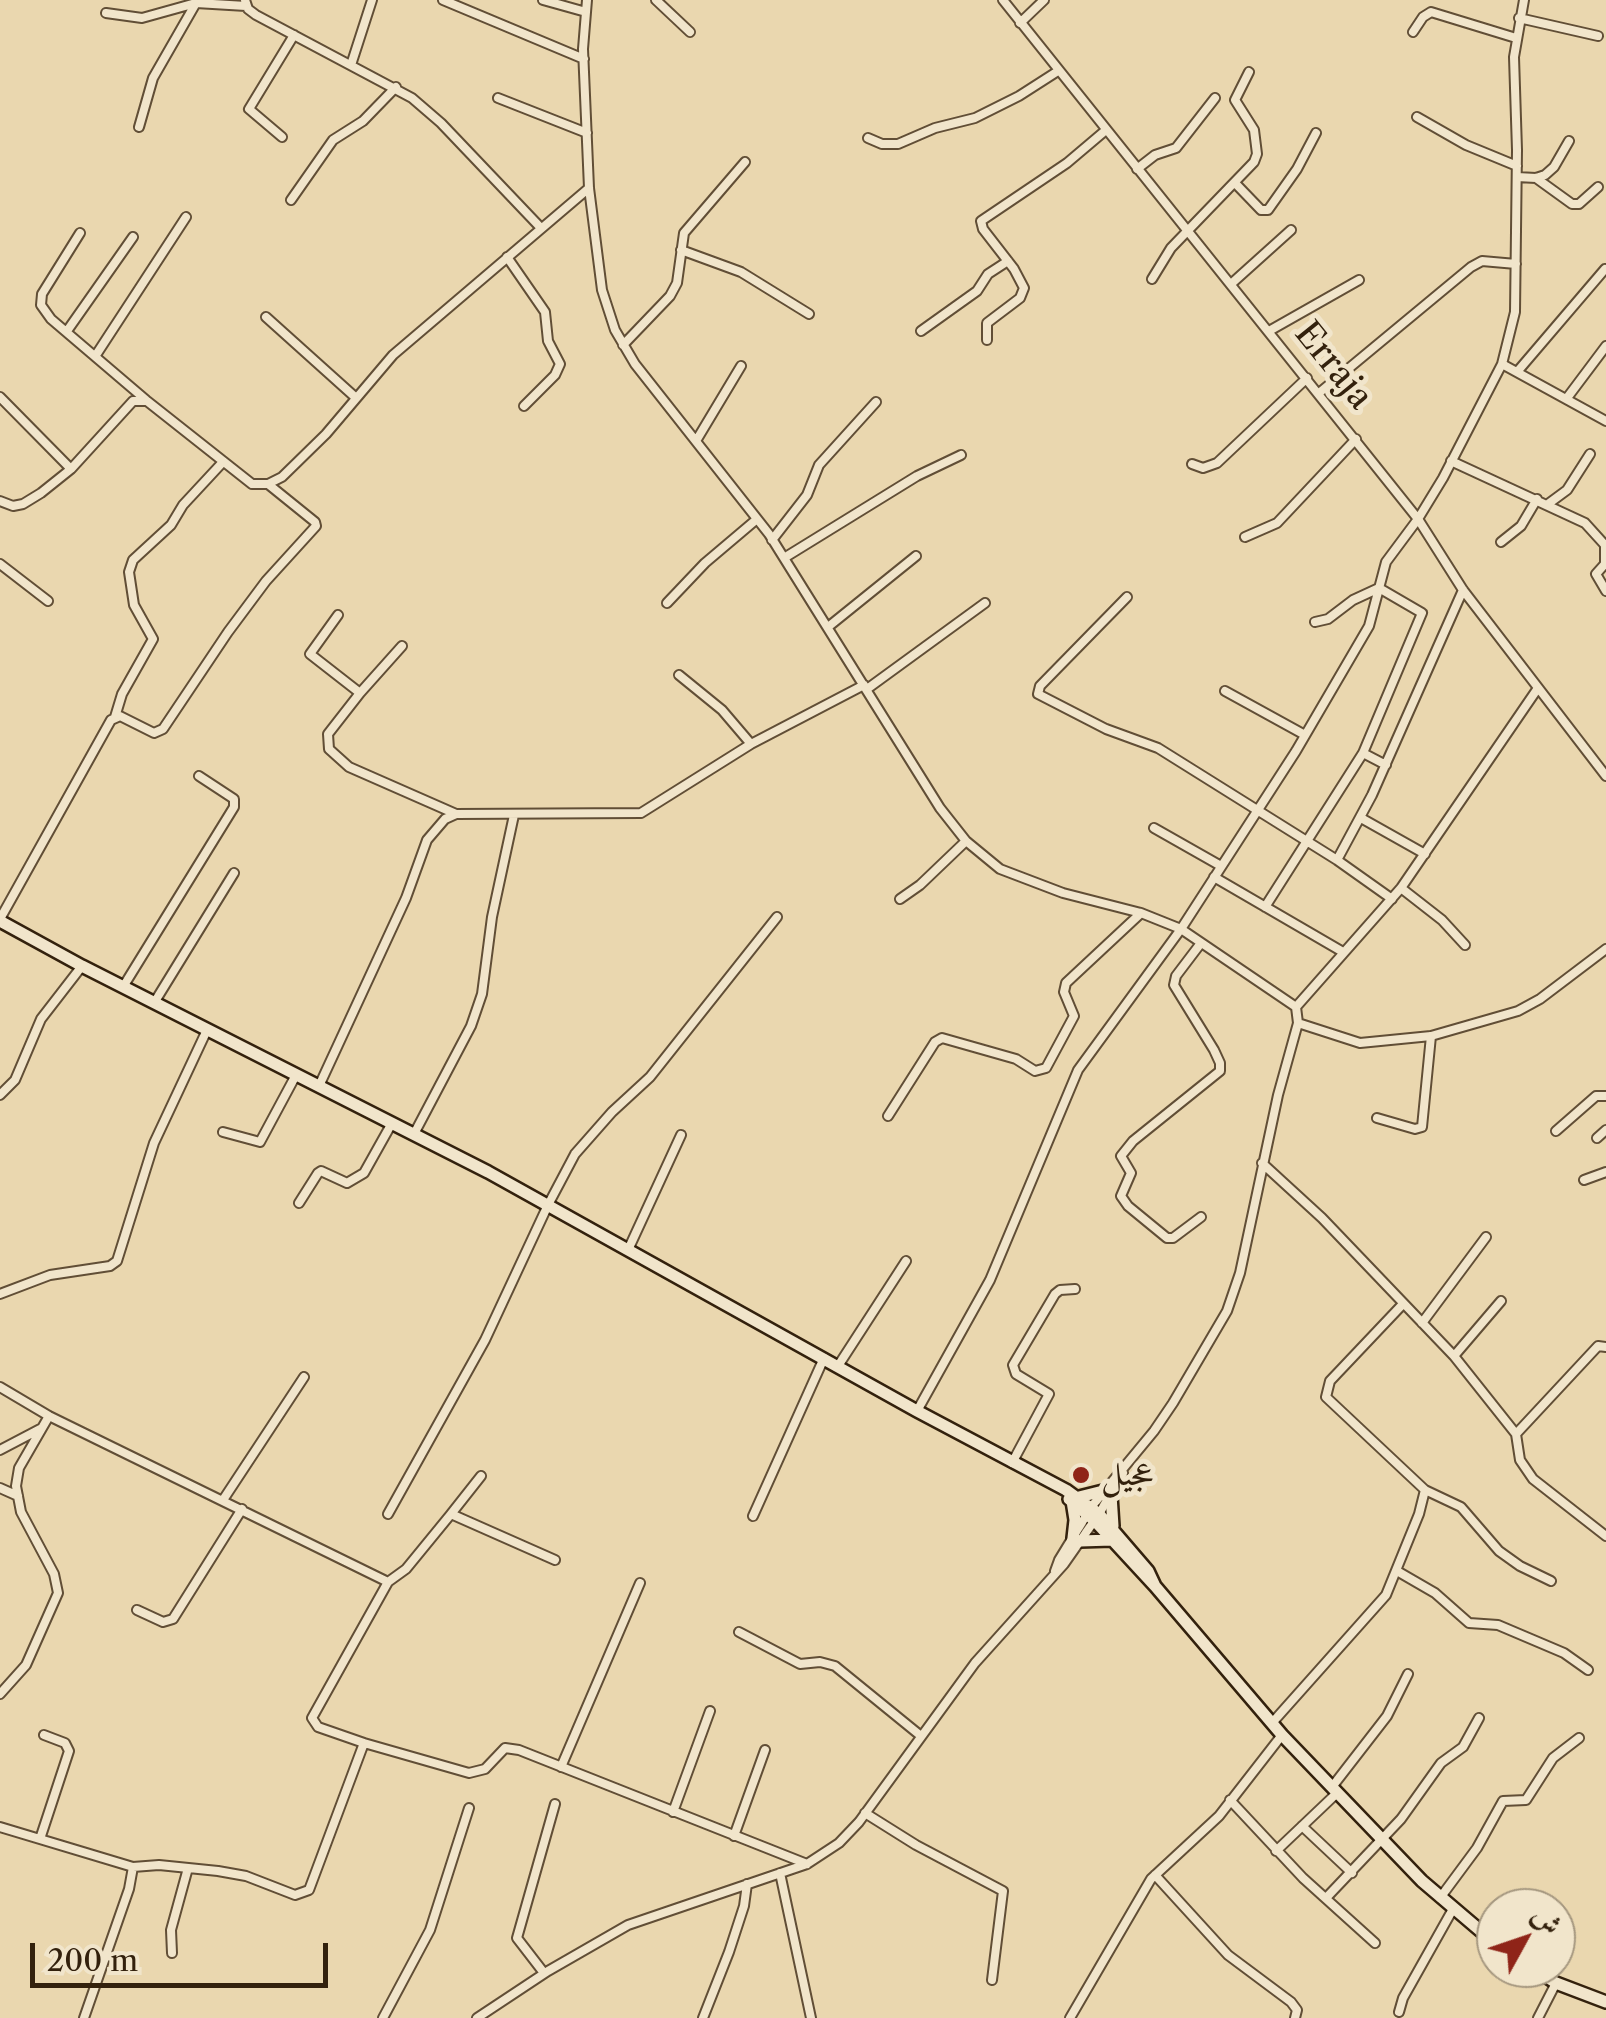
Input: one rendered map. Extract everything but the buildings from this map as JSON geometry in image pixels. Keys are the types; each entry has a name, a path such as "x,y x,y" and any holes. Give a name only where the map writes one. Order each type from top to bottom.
{"main road":[{"path":"0,920 122,987 548,1205 1075,1500 1094,1514 1148,1571 1155,1586 1282,1735 1440,1898 1476,1928"},
{"path":"1075,1500 1107,1493 1113,1535"},
{"path":"1075,1500 1076,1539 1113,1535"},
{"path":"1569,1988 1606,2002"}],"street":[{"path":"352,64 372,0"},
{"path":"444,0 584,58"},
{"path":"543,0 586,12"},
{"path":"587,0 584,58 589,188 602,290 622,345 758,519 940,808 966,841 1000,869 1181,929 1296,1007"},
{"path":"656,0 690,32"},
{"name":"Erraja","path":"1003,0 1356,439 1418,519 1463,590 1604,770"},
{"path":"1020,23 1044,0"},
{"path":"917,1411 997,1267 1078,1070 1181,929 1369,626 1386,562 1418,519 1452,461 1502,364 1515,312 1516,38 1524,0"},
{"path":"139,128 153,78 196,3"},
{"path":"106,13 142,18 196,3 246,3 294,35 396,88 441,123 540,227"},
{"path":"1413,32 1432,12 1516,38"},
{"path":"1519,18 1598,36"},
{"path":"282,137 249,109 294,35"},
{"path":"868,138 890,145 975,118 1058,71"},
{"path":"1152,279 1172,248 1235,183 1257,154 1252,124 1235,100 1249,72"},
{"path":"291,200 333,140 372,114 396,88"},
{"path":"498,98 587,132"},
{"path":"1137,169 1155,155 1176,148 1215,98"},
{"path":"1417,117 1466,145 1517,166"},
{"path":"987,340 987,323 1024,293 1020,280 982,222 1106,130"},
{"path":"1235,183 1261,210 1268,210 1298,169 1316,134"},
{"path":"1517,178 1536,178 1554,167 1569,141"},
{"path":"622,345 670,296 677,283 684,233 746,162"},
{"path":"1536,178 1572,204 1579,204 1598,187"},
{"path":"80,233 40,300 44,311 222,463 252,484 268,484 282,477 326,434 392,355 589,188"},
{"path":"96,355 186,217"},
{"path":"1231,284 1290,230"},
{"path":"67,332 133,237"},
{"path":"681,250 741,272 809,314"},
{"path":"507,257 545,312 548,341 560,364 524,406"},
{"path":"921,331 977,291 988,274 1008,260"},
{"path":"1319,393 1470,267 1482,261 1516,264"},
{"path":"1517,372 1605,270"},
{"path":"1269,330 1359,280"},
{"path":"266,317 355,396"},
{"path":"1567,398 1606,346"},
{"path":"1502,364 1606,421"},
{"path":"696,440 742,366"},
{"path":"1192,464 1203,468 1218,463 1307,378"},
{"path":"0,397 71,470"},
{"path":"0,501 12,506 29,502 71,470 127,404 133,400 148,401"},
{"path":"772,540 807,495 819,465 876,402"},
{"path":"1244,537 1276,523 1356,439"},
{"path":"1548,504 1567,490 1590,454"},
{"path":"784,558 917,476 960,456"},
{"path":"1452,461 1584,523 1606,544 1605,564 1596,574 1606,591"},
{"path":"0,920 115,717 122,694 152,639 134,605 129,572 133,560 222,463"},
{"path":"115,717 154,733 164,729 238,618 316,526 268,484"},
{"path":"1502,542 1521,526 1536,499"},
{"path":"667,603 705,563 758,519"},
{"path":"828,628 916,556"},
{"path":"0,564 48,601"},
{"path":"1314,622 1328,619 1353,600 1379,588"},
{"path":"1264,906 1363,753 1422,616 1420,610 1379,588"},
{"path":"1337,860 1386,765 1463,590"},
{"path":"1127,598 1040,686 1038,694 1106,729 1158,748 1392,899"},
{"path":"320,1086 406,898 428,840 444,818 456,814 641,813 750,744 866,687 985,603"},
{"path":"338,615 310,654 360,693"},
{"path":"402,646 328,734 329,749 349,767 456,814"},
{"path":"679,674 722,710 750,744"},
{"path":"476,2018 628,1925 806,1864 839,1844 866,1813 976,1664 1056,1571 1173,1403 1227,1311 1298,1024 1296,1007 1401,888 1538,688"},
{"path":"1225,690 1304,734"},
{"path":"1363,753 1386,765"},
{"path":"122,987 234,807 234,798 199,776"},
{"path":"414,1134 471,1026 482,994 492,917 514,815"},
{"path":"1361,818 1425,854"},
{"path":"1154,828 1221,866"},
{"path":"900,899 966,841"},
{"path":"154,1003 234,873"},
{"path":"1214,877 1343,952"},
{"path":"1401,888 1442,920 1465,945"},
{"path":"888,1116 935,1042 942,1038 1016,1059 1035,1071 1046,1068 1074,1016 1064,992 1066,983 1141,913"},
{"path":"388,1514 485,1340 548,1205 581,1146 650,1077 777,916"},
{"path":"1201,1217 1173,1238 1167,1238 1121,1196 1132,1173 1121,1156 1133,1140 1220,1071 1214,1050 1174,985 1176,976 1202,943"},
{"path":"1298,1024 1360,1043 1431,1036 1518,1011 1540,1000 1606,948"},
{"path":"0,1095 15,1080 42,1019 82,966"},
{"path":"0,1294 50,1275 110,1266 117,1261 158,1133 207,1030"},
{"path":"1377,1118 1422,1128 1431,1036"},
{"path":"223,1132 260,1142 296,1075"},
{"path":"1556,1132 1596,1096 1606,1096"},
{"path":"299,1203 318,1173 348,1183 364,1173 392,1124"},
{"path":"1597,1138 1606,1130"},
{"path":"628,1250 681,1135"},
{"path":"1262,1163 1322,1218 1454,1356 1516,1434 1524,1470 1606,1536"},
{"path":"1584,1180 1606,1172"},
{"path":"1422,1323 1486,1237"},
{"path":"838,1366 906,1261"},
{"path":"1012,1463 1049,1394 1012,1368 1056,1294 1075,1289"},
{"path":"1454,1356 1502,1301"},
{"path":"1402,1305 1330,1381 1326,1397 1425,1490 1461,1507 1498,1551 1551,1581"},
{"path":"1516,1434 1598,1346 1606,1347"},
{"path":"753,1516 824,1358"},
{"path":"223,1500 304,1377"},
{"path":"0,1387 49,1416 388,1582"},
{"path":"0,1694 26,1666 58,1594 54,1574 21,1512 16,1478 49,1416"},
{"path":"0,1450 41,1428"},
{"path":"481,1476 406,1569 388,1582 312,1718 318,1727 469,1773 485,1769 510,1748 806,1864"},
{"path":"0,1488 18,1496"},
{"path":"1272,1723 1386,1595 1410,1543 1425,1490"},
{"path":"137,1610 164,1622 173,1619 242,1509"},
{"path":"451,1514 555,1560"},
{"path":"1397,1572 1435,1593 1469,1622 1498,1625 1564,1652 1588,1670"},
{"path":"561,1766 640,1583"},
{"path":"739,1632 800,1664 827,1663 843,1670 920,1736"},
{"path":"1276,1850 1335,1790 1387,1716 1408,1674"},
{"path":"673,1812 710,1711"},
{"path":"1326,1898 1401,1819 1441,1763 1463,1747 1479,1718"},
{"path":"40,1839 69,1751 66,1743 44,1735"},
{"path":"1070,2018 1155,1875 1199,1837 1282,1735"},
{"path":"1440,1898 1477,1848 1503,1801 1526,1800 1553,1758 1579,1738"},
{"path":"0,1827 133,1867 159,1865 246,1876 295,1894 306,1893 314,1882 364,1743"},
{"path":"734,1836 765,1750"},
{"path":"1230,1800 1276,1850 1375,1943"},
{"path":"544,1973 518,1938 556,1804"},
{"path":"383,2018 430,1930 469,1808"},
{"path":"866,1813 927,1851 1002,1890 992,1980"},
{"path":"1302,1826 1352,1873"},
{"path":"84,2018 133,1867"},
{"path":"172,1953 171,1930 188,1868"},
{"path":"780,1873 811,2018"},
{"path":"1155,1875 1228,1955 1291,2002 1297,2010 1295,2018"},
{"path":"703,2018 729,1952 747,1884"},
{"path":"1398,2012 1452,1909"},
{"path":"1538,2018 1553,1988"}],"place":[{"name":"عجيل","path":"1081,1475"}]}
